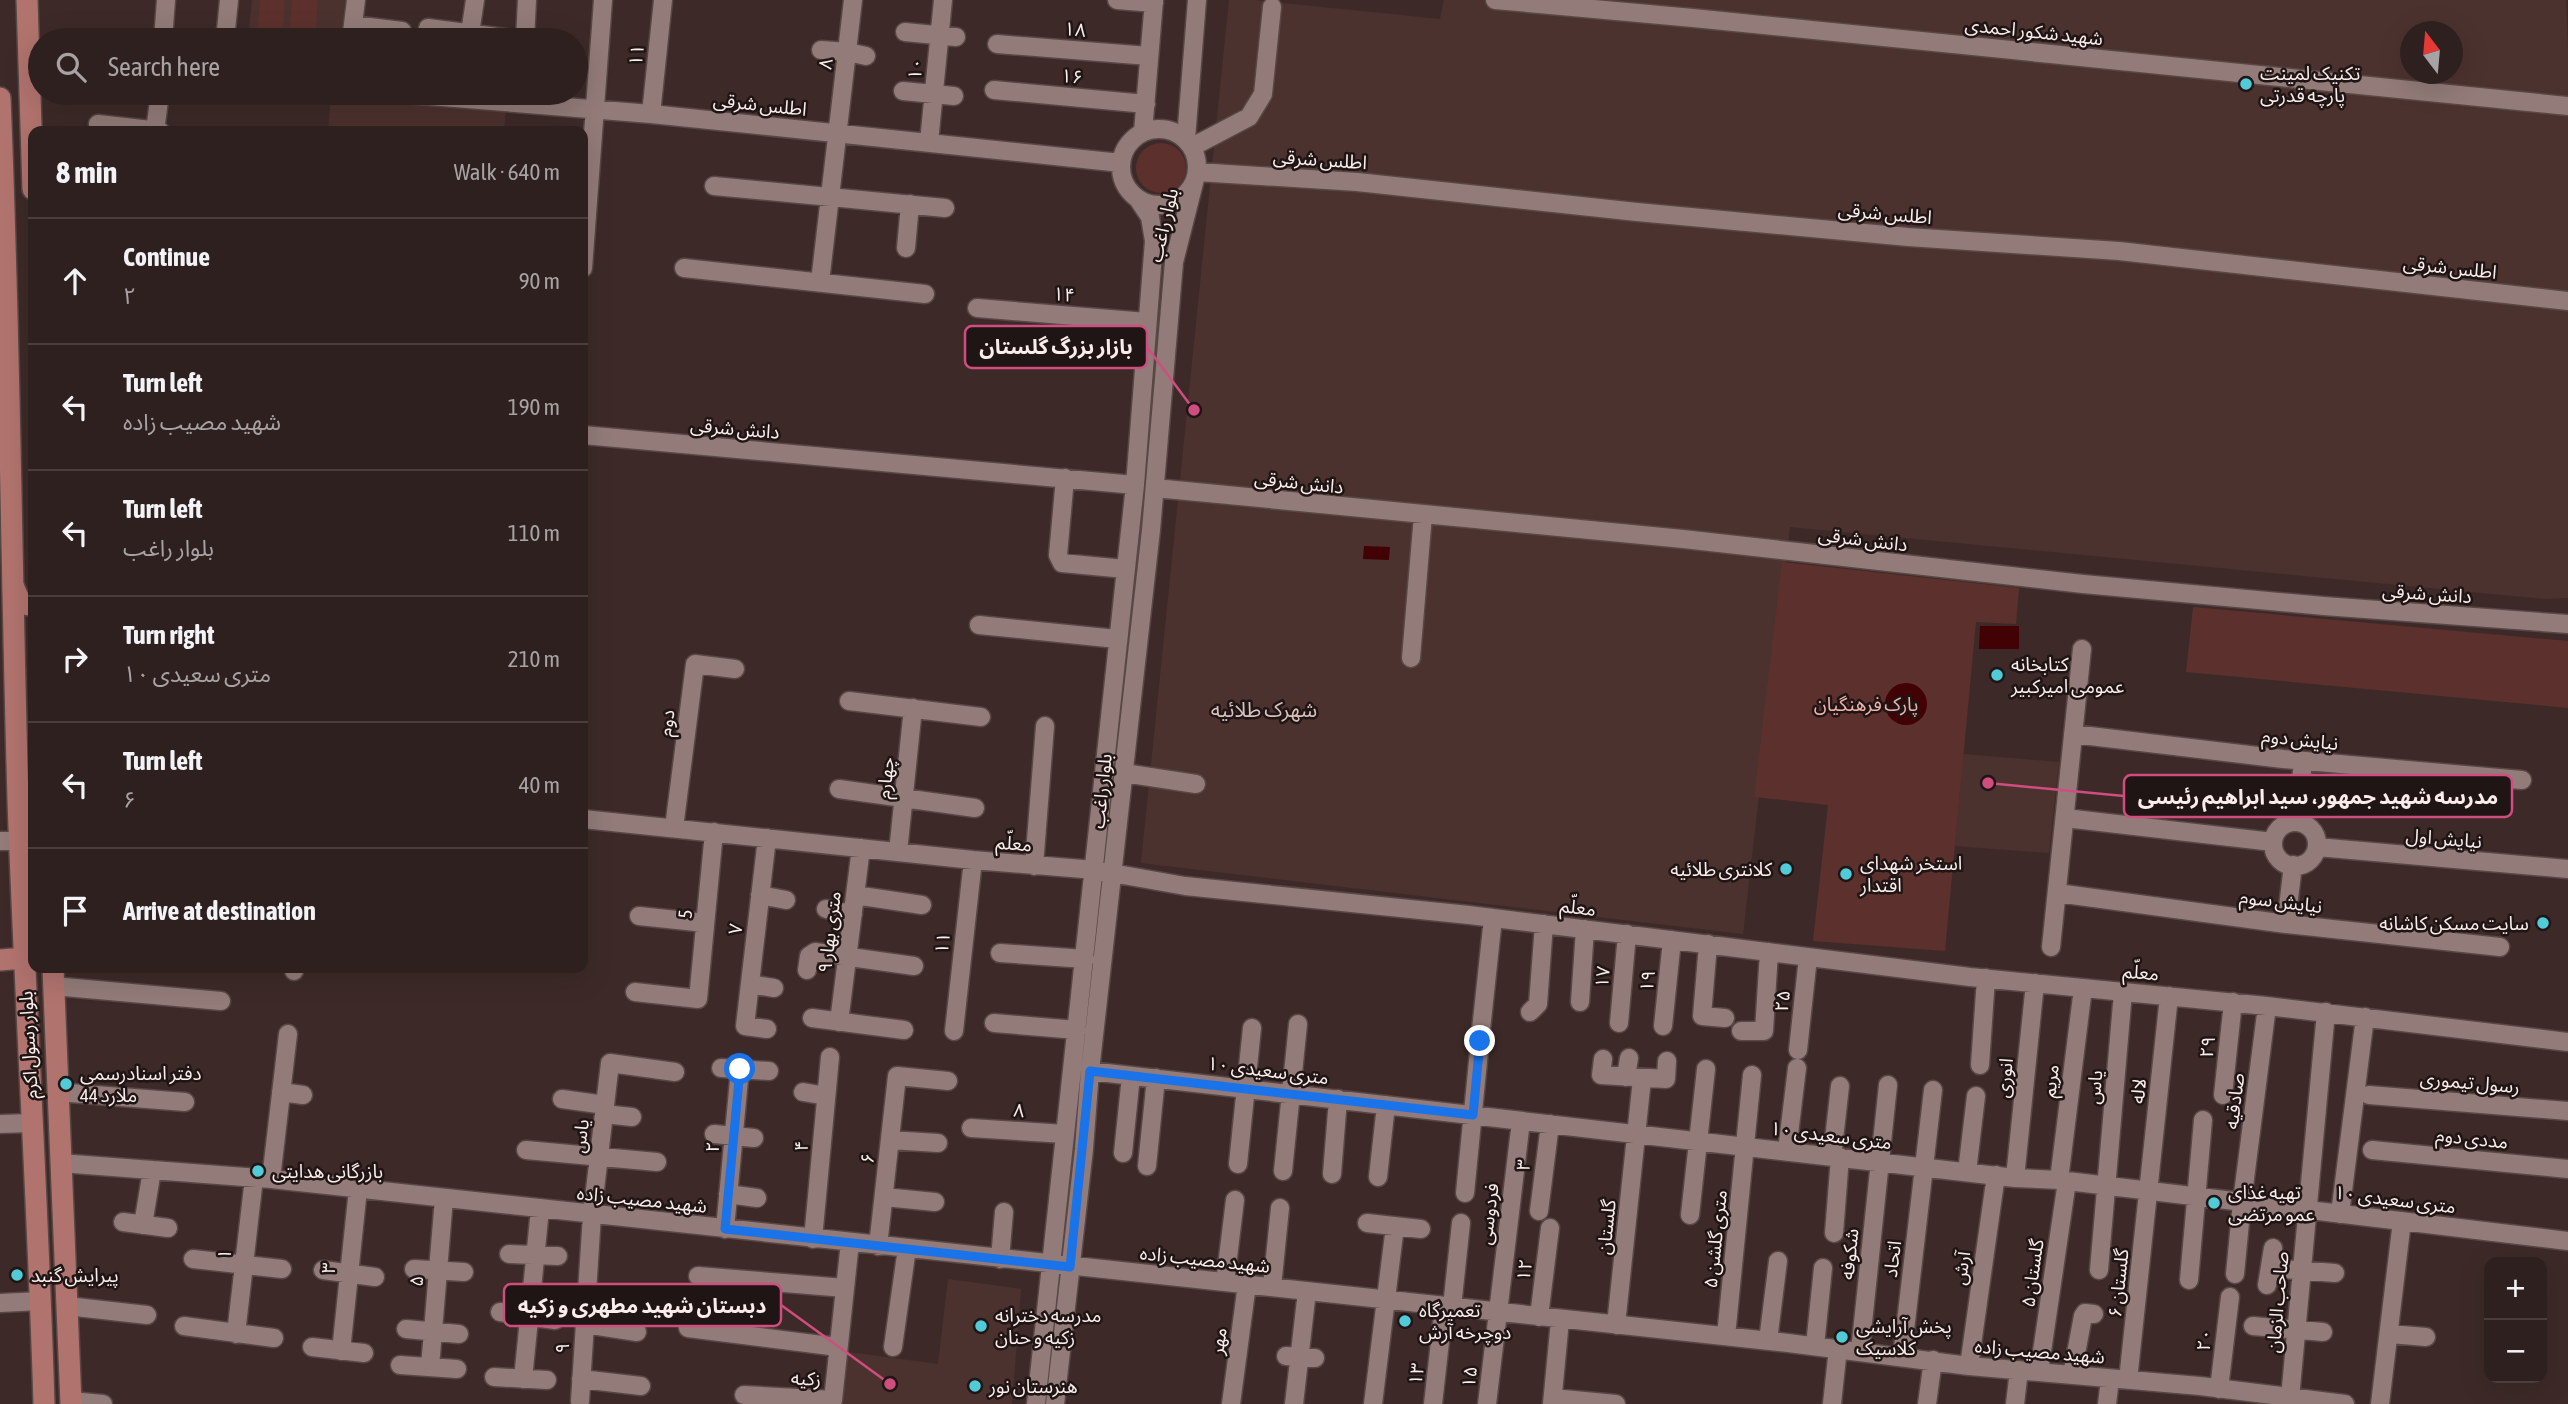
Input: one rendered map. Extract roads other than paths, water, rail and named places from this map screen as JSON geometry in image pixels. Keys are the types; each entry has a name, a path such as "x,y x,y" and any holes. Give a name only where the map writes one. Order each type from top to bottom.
{"main road":[{"path":"27,0 31,28"},
{"name":"بلوار رسول اکرم","path":"0,98 6,506 13,585 10,841 24,958 44,1404"},
{"path":"34,105 34,126"},
{"path":"13,585 21,602 28,605"},
{"path":"14,661 20,650 28,647"},
{"path":"0,960 24,958"},
{"name":"بلوار رسول اکرم","path":"53,977 71,1403"}],"street":[{"path":"164,28 166,0"},
{"path":"226,28 229,0"},
{"path":"353,28 356,0"},
{"path":"471,28 475,0"},
{"path":"524,28 527,0"},
{"path":"588,196 603,0"},
{"name":"۱۱","path":"651,114 663,0"},
{"name":"۸","path":"820,282 836,133 857,54 853,0"},
{"name":"۱۰","path":"929,142 933,95 948,36 943,0"},
{"path":"1117,0 1154,2 1143,132"},
{"path":"1189,143 1166,129 1143,132 1128,145 1121,163 1124,182 1138,199 1163,205 1186,194 1196,178 1197,159 1189,143 1197,0"},
{"name":"شهید شکور احمدی","path":"1495,0 2568,106"},
{"path":"1189,143 1249,117 1263,94 1272,6"},
{"path":"905,32 948,36"},
{"name":"۱۸","path":"997,44 1149,56"},
{"path":"821,50 857,54"},
{"name":"۱۶","path":"995,90 1146,104"},
{"path":"903,91 954,96"},
{"path":"157,126 159,105"},
{"name":"اطلس شرقی","path":"564,105 1121,163"},
{"path":"98,124 115,126"},
{"name":"اطلس شرقی","path":"1196,178 1357,182 1772,225 2119,251 2568,301"},
{"name":"بلوار راغب","path":"1055,1404 1155,488 1174,262 1196,178"},
{"path":"714,186 945,208"},
{"name":"بلوار راغب","path":"1036,1404 1135,485 1154,233 1150,217 1138,199"},
{"path":"906,248 910,204"},
{"path":"684,268 925,294"},
{"name":"۱۴","path":"976,308 1147,321"},
{"name":"دانش شرقی","path":"588,435 1135,485"},
{"path":"1065,478 1058,555 1062,563 1125,569"},
{"name":"دانش شرقی","path":"1155,488 1683,539 2083,584 2324,606 2568,624"},
{"path":"1411,658 1423,515"},
{"path":"979,625 1117,639"},
{"path":"2051,947 2082,649"},
{"name":"دوم","path":"674,828 695,664 735,668"},
{"path":"849,701 981,717"},
{"name":"چهارم","path":"898,852 913,708"},
{"path":"1034,866 1045,726"},
{"name":"نیایش دوم","path":"2073,734 2303,761 2522,780"},
{"path":"2297,822 2303,761"},
{"path":"1124,773 1196,784"},
{"path":"839,789 975,808"},
{"path":"2065,818 2273,842"},
{"name":"معلّم","path":"588,819 973,860 1095,870 1185,886 1493,918 1986,978 2326,1012 2568,1042"},
{"path":"2297,822 2304,823 2314,833 2317,847 2306,863 2286,864 2276,855 2273,842 2278,829 2297,822"},
{"name":"5","path":"635,992 698,999 714,832"},
{"name":"۷","path":"767,838 745,1026 767,1029"},
{"name":"نیایش اول","path":"2317,847 2568,869"},
{"name":"۹ متری بهار","path":"839,1022 861,848"},
{"name":"۱۱","path":"954,1031 973,860"},
{"path":"2286,924 2293,865"},
{"name":"نیایش سوم","path":"2057,893 2286,924 2500,947"},
{"path":"760,895 786,900"},
{"path":"855,895 922,905"},
{"path":"826,909 853,914"},
{"path":"639,916 705,923"},
{"path":"1465,1193 1493,918"},
{"path":"1530,1012 1538,1004 1544,924"},
{"path":"1580,1002 1585,929"},
{"name":"۱۷","path":"1619,1023 1627,934"},
{"name":"۱۹","path":"1663,1026 1672,940"},
{"path":"1708,944 1702,1016 1725,1018"},
{"path":"807,970 809,956 815,952 914,966"},
{"path":"1741,1031 1764,1031 1769,952"},
{"path":"1000,953 1024,964 1085,959"},
{"name":"۲۵","path":"1787,1151 1808,957"},
{"path":"1522,962 1541,964"},
{"path":"53,977 221,1001"},
{"path":"1980,1065 1986,978"},
{"name":"انوری","path":"2015,1178 2035,983"},
{"path":"750,984 774,988"},
{"name":"مریم","path":"2063,1180 2083,988"},
{"name":"یاس","path":"2099,1270 2123,992"},
{"name":"لاله","path":"2150,1191 2169,996"},
{"name":"۲۹","path":"2223,1095 2233,1002"},
{"name":"صادقیه","path":"2235,1274 2267,1006"},
{"name":"صاحب الزمان","path":"2290,1398 2326,1012"},
{"path":"2340,1214 2365,1017"},
{"path":"812,1018 904,1030"},
{"path":"994,1023 1077,1030"},
{"path":"1283,1171 1298,1024"},
{"path":"1238,1164 1252,1028"},
{"path":"263,1179 281,1092 288,1034"},
{"name":"۴","path":"813,1239 830,1057"},
{"path":"1629,1058 1634,1078 1637,1134"},
{"path":"1602,1059 1601,1075 1666,1079 1667,1061"},
{"name":"یاس","path":"592,1215 610,1063 675,1072"},
{"path":"721,1068 769,1071"},
{"name":"۲","path":"725,1229 740,1069"},
{"path":"1690,1215 1706,1069"},
{"name":"۱۰ متری سعیدی","path":"1090,1071 2015,1178 2063,1180 2568,1241"},
{"path":"1746,1147 1752,1075"},
{"name":"۶","path":"878,1246 897,1076 948,1081"},
{"path":"1123,1153 1131,1076"},
{"path":"1147,1166 1156,1079"},
{"path":"1879,1162 1888,1085"},
{"path":"1834,1233 1840,1086"},
{"path":"1924,1167 1933,1090"},
{"path":"57,1092 184,1102"},
{"path":"281,1092 303,1095"},
{"path":"803,1092 827,1096"},
{"name":"رسول تیموری","path":"2369,1095 2568,1111"},
{"path":"1967,1172 1976,1096"},
{"path":"562,1099 632,1117"},
{"path":"1332,1174 1338,1099"},
{"path":"1378,1177 1386,1105"},
{"path":"2189,1280 2203,1120"},
{"name":"فردوسی","path":"1496,1312 1521,1121"},
{"path":"0,1124 32,1123"},
{"name":"۳","path":"1539,1212 1550,1124"},
{"name":"۸","path":"971,1128 1065,1134"},
{"path":"714,1134 754,1138"},
{"name":"گلستان","path":"1616,1325 1637,1134"},
{"path":"890,1140 938,1143"},
{"name":"۵ متری گلشن","path":"1726,1336 1746,1147"},
{"path":"526,1150 657,1162"},
{"name":"مددی دوم","path":"2372,1150 2568,1169"},
{"name":"شکوفه","path":"1860,1351 1879,1162"},
{"name":"شهید مصیب زاده","path":"61,1163 263,1179 444,1198 1726,1336 1969,1366 2129,1380 2207,1393 2337,1404"},
{"name":"اتحاد","path":"1902,1356 1924,1167"},
{"path":"144,1225 152,1170"},
{"name":"آرش","path":"1969,1366 1996,1175"},
{"name":"۱","path":"236,1334 244,1264 263,1179"},
{"name":"گلستان ۵","path":"2039,1372 2063,1180"},
{"name":"۳","path":"341,1351 358,1189"},
{"name":"گلستان ۶","path":"2129,1380 2150,1191"},
{"path":"728,1194 757,1198"},
{"path":"884,1197 935,1202"},
{"name":"۵","path":"430,1367 444,1198"},
{"path":"1225,1282 1234,1200"},
{"path":"1272,1287 1280,1208"},
{"path":"523,1379 540,1209"},
{"path":"1000,1259 1004,1212"},
{"name":"۹","path":"580,1401 592,1215"},
{"path":"2379,1404 2402,1221"},
{"path":"123,1222 168,1228"},
{"path":"1367,1223 1421,1229"},
{"path":"1448,1307 1461,1223"},
{"path":"1373,1404 1395,1226"},
{"name":"۱۲","path":"1539,1317 1550,1228"},
{"name":"زکیه","path":"744,1395 833,1400 850,1242"},
{"path":"893,1347 907,1248"},
{"path":"2273,1248 2268,1276 2301,1271 2335,1273"},
{"path":"509,1254 558,1256"},
{"path":"193,1259 282,1269"},
{"path":"1768,1341 1778,1261"},
{"path":"1815,1346 1824,1268"},
{"path":"414,1269 464,1272"},
{"path":"323,1270 375,1277"},
{"path":"698,1276 845,1288"},
{"name":"مهر","path":"1231,1404 1247,1284"},
{"path":"1294,1404 1307,1291"},
{"name":"۲۰","path":"2207,1393 2230,1297"},
{"path":"0,1303 41,1301"},
{"path":"67,1306 147,1315"},
{"name":"۱۳","path":"1433,1404 1448,1307"},
{"path":"500,1312 555,1320"},
{"name":"۱۵","path":"1487,1404 1496,1312"},
{"path":"2073,1375 2084,1314 2094,1314"},
{"path":"1560,1320 1553,1401 1616,1404"},
{"path":"585,1324 637,1332"},
{"path":"184,1326 274,1338"},
{"path":"2253,1326 2322,1332"},
{"path":"688,1328 838,1347"},
{"path":"406,1329 459,1334"},
{"path":"2389,1334 2426,1337"},
{"path":"312,1347 363,1353"},
{"path":"1832,1404 1838,1349"},
{"path":"1927,1404 1933,1360"},
{"path":"400,1365 457,1369"},
{"path":"2015,1404 2019,1370"},
{"path":"494,1377 547,1380"},
{"path":"2107,1404 2110,1378"},
{"path":"581,1379 640,1386"},
{"path":"71,1403 103,1404"}],"place":[{"name":"تکنیک لمینت پارچه قدرتی","path":"2246,84"},
{"name":"بازار بزرگ گلستان","path":"1194,410"},
{"name":"کتابخانه عمومی امیرکبیر","path":"1997,675"},
{"name":"مدرسه شهید جمهور، سید ابراهیم رئیسی","path":"1988,783"},
{"name":"کلانتری طلائیه","path":"1786,869"},
{"name":"استخر شهدای اقتدار","path":"1846,874"},
{"name":"سایت مسکن کاشانه","path":"2543,923"},
{"name":"دفتر اسنادرسمی 44 ملارد","path":"66,1084"},
{"name":"بازرگانی هدایتی","path":"258,1171"},
{"name":"تهیه غذای عمو مرتضی","path":"2214,1203"},
{"name":"پیرایش گنبد","path":"17,1275"},
{"name":"تعمیرگاه دوچرخه آرش","path":"1405,1321"},
{"name":"مدرسه دخترانه زکیه و حنان","path":"981,1326"},
{"name":"پخش آرایشی کلاسیک","path":"1842,1337"},
{"name":"دبستان شهید مطهری و زکیه","path":"890,1384"},
{"name":"هنرستان نور","path":"975,1386"}],"district":[{"name":"شهرک طلائیه","path":"1264,709"}],"park label":[{"name":"پارک فرهنگیان","path":"1866,704"}]}
